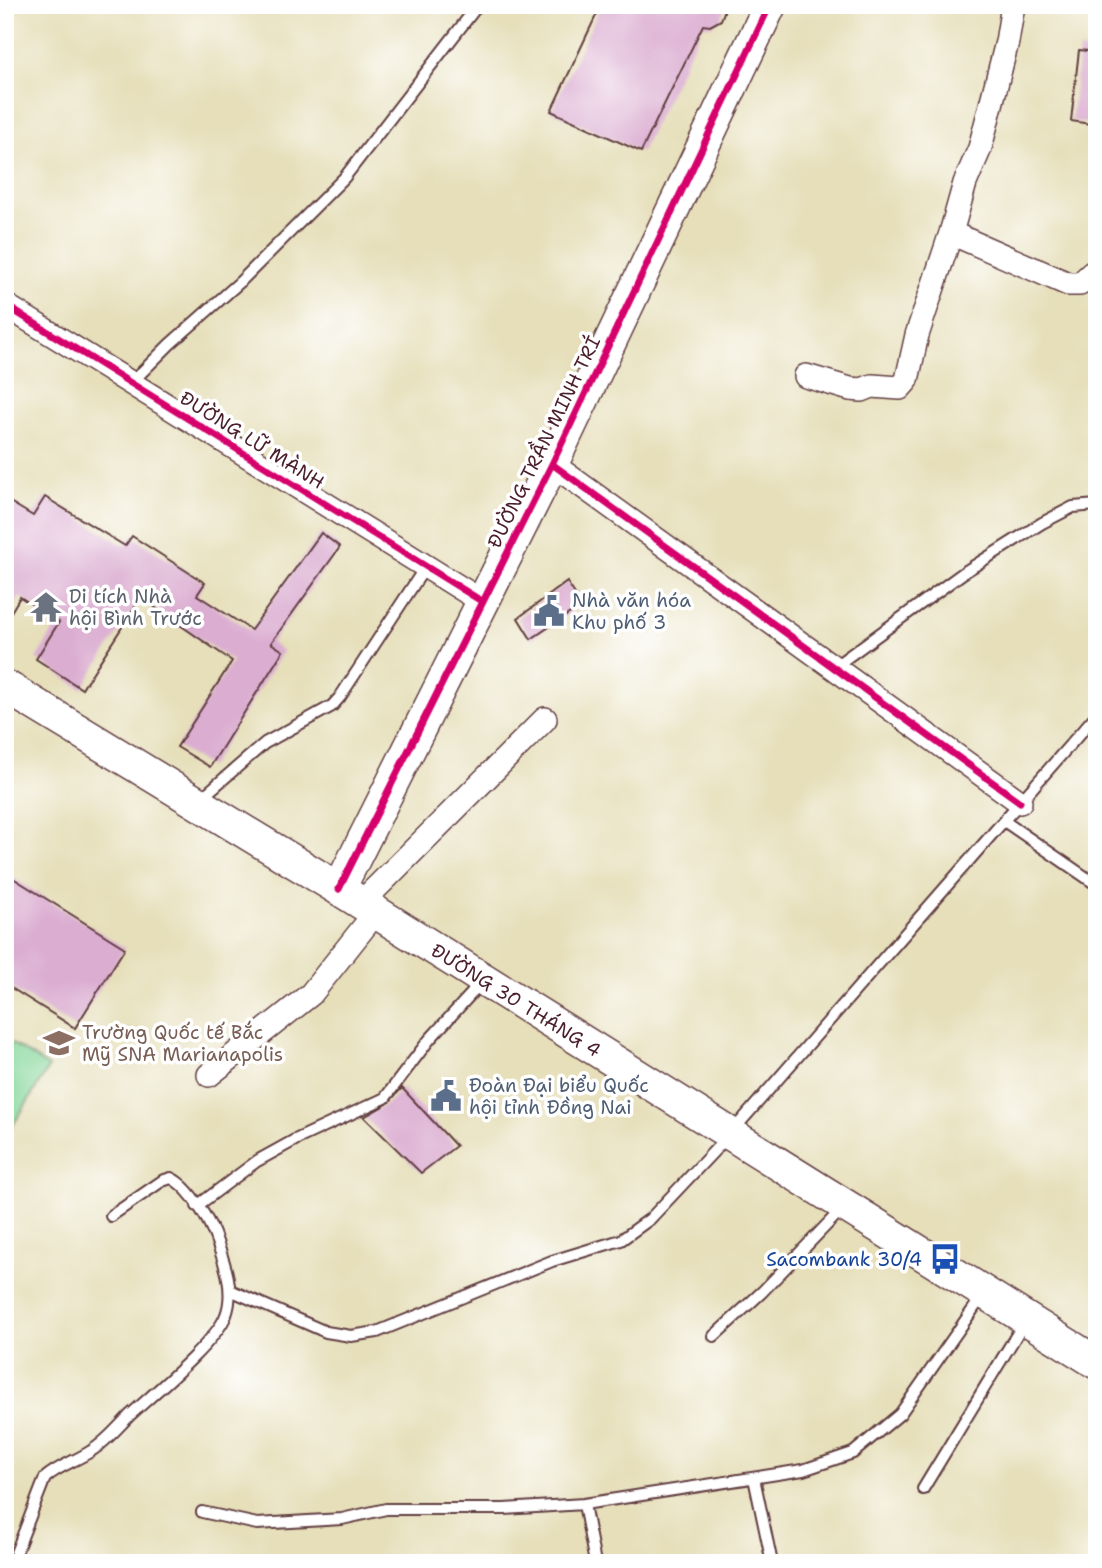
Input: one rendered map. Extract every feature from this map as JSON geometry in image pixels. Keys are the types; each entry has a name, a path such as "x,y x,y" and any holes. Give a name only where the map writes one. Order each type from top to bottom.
{"main road":[{"name":"ĐƯỜNG TRẦN MINH TRÍ","path":"359,901 483,601 552,464 770,5"},
{"name":"ĐƯỜNG 30 THÁNG 4","path":"5,686 359,901 1097,1363"}],"street":[{"path":"806,376 862,390 872,386 900,388 907,380 917,335 965,183 980,148 1007,42 1013,5"},
{"path":"951,233 1068,284 1080,284 1092,273 1097,273"},
{"name":"ĐƯỜNG LỮ MÀNH","path":"5,305 483,601"},
{"path":"552,464 1020,802"},
{"path":"209,1075 311,994 359,901 545,719"}],"lane":[{"path":"131,383 240,282 344,178 478,5"},
{"path":"834,667 963,573 1042,523 1073,507 1097,505"},
{"path":"196,802 265,743 332,706 426,566"},
{"path":"230,1290 326,1332 351,1336 377,1332 552,1261 621,1240 650,1219 730,1134 1097,715"},
{"path":"1004,821 1097,885"},
{"path":"197,1206 257,1161 385,1098 429,1040 484,979"},
{"path":"12,1563 45,1478 93,1450 202,1347 227,1314 230,1290 225,1264 211,1224 180,1183 172,1178 162,1181 111,1216"},
{"path":"714,1336 762,1292 845,1206"},
{"path":"202,1512 257,1524 342,1519 386,1509 504,1509 584,1504 803,1470 853,1453 900,1414 984,1293"},
{"path":"923,1489 1026,1319"},
{"path":"754,1478 772,1563"},
{"path":"584,1504 595,1563"}],"green space":[{"path":"5,1039 49,1067 5,1138"}],"building":[{"path":"601,5 724,5 721,20 710,26 703,25 641,152 551,111"},
{"path":"1079,50 1097,52 1097,125 1071,121"},
{"path":"45,497 125,546 132,536 205,583 197,595 251,630 321,533 340,547 271,643 283,651 210,767 177,747 232,661 141,598 82,689 36,659 59,622 20,597 5,622 5,499 33,516"},
{"name":"Nhà văn hóa Khu phố 3","path":"567,582 582,605 531,639 518,618"},
{"path":"5,873 125,948 75,1028 5,984"},
{"path":"402,1088 456,1146 421,1173 364,1117 387,1104"}],"cycle path":[{"path":"339,889 552,464 770,5"},
{"path":"5,305 483,602"},
{"path":"552,464 1020,802"}],"place":[{"name":"Di tích Nhà hội Bình Trước","path":"46,607"},
{"name":"Nhà văn hóa Khu phố 3","path":"549,611"},
{"name":"Trường Quốc tế Bắc Mỹ SNA Marianapolis","path":"59,1043"},
{"name":"Đoàn Đại biểu Quốc hội tỉnh Đồng Nai","path":"446,1096"},
{"name":"Sacombank 30/4","path":"945,1259"}]}
